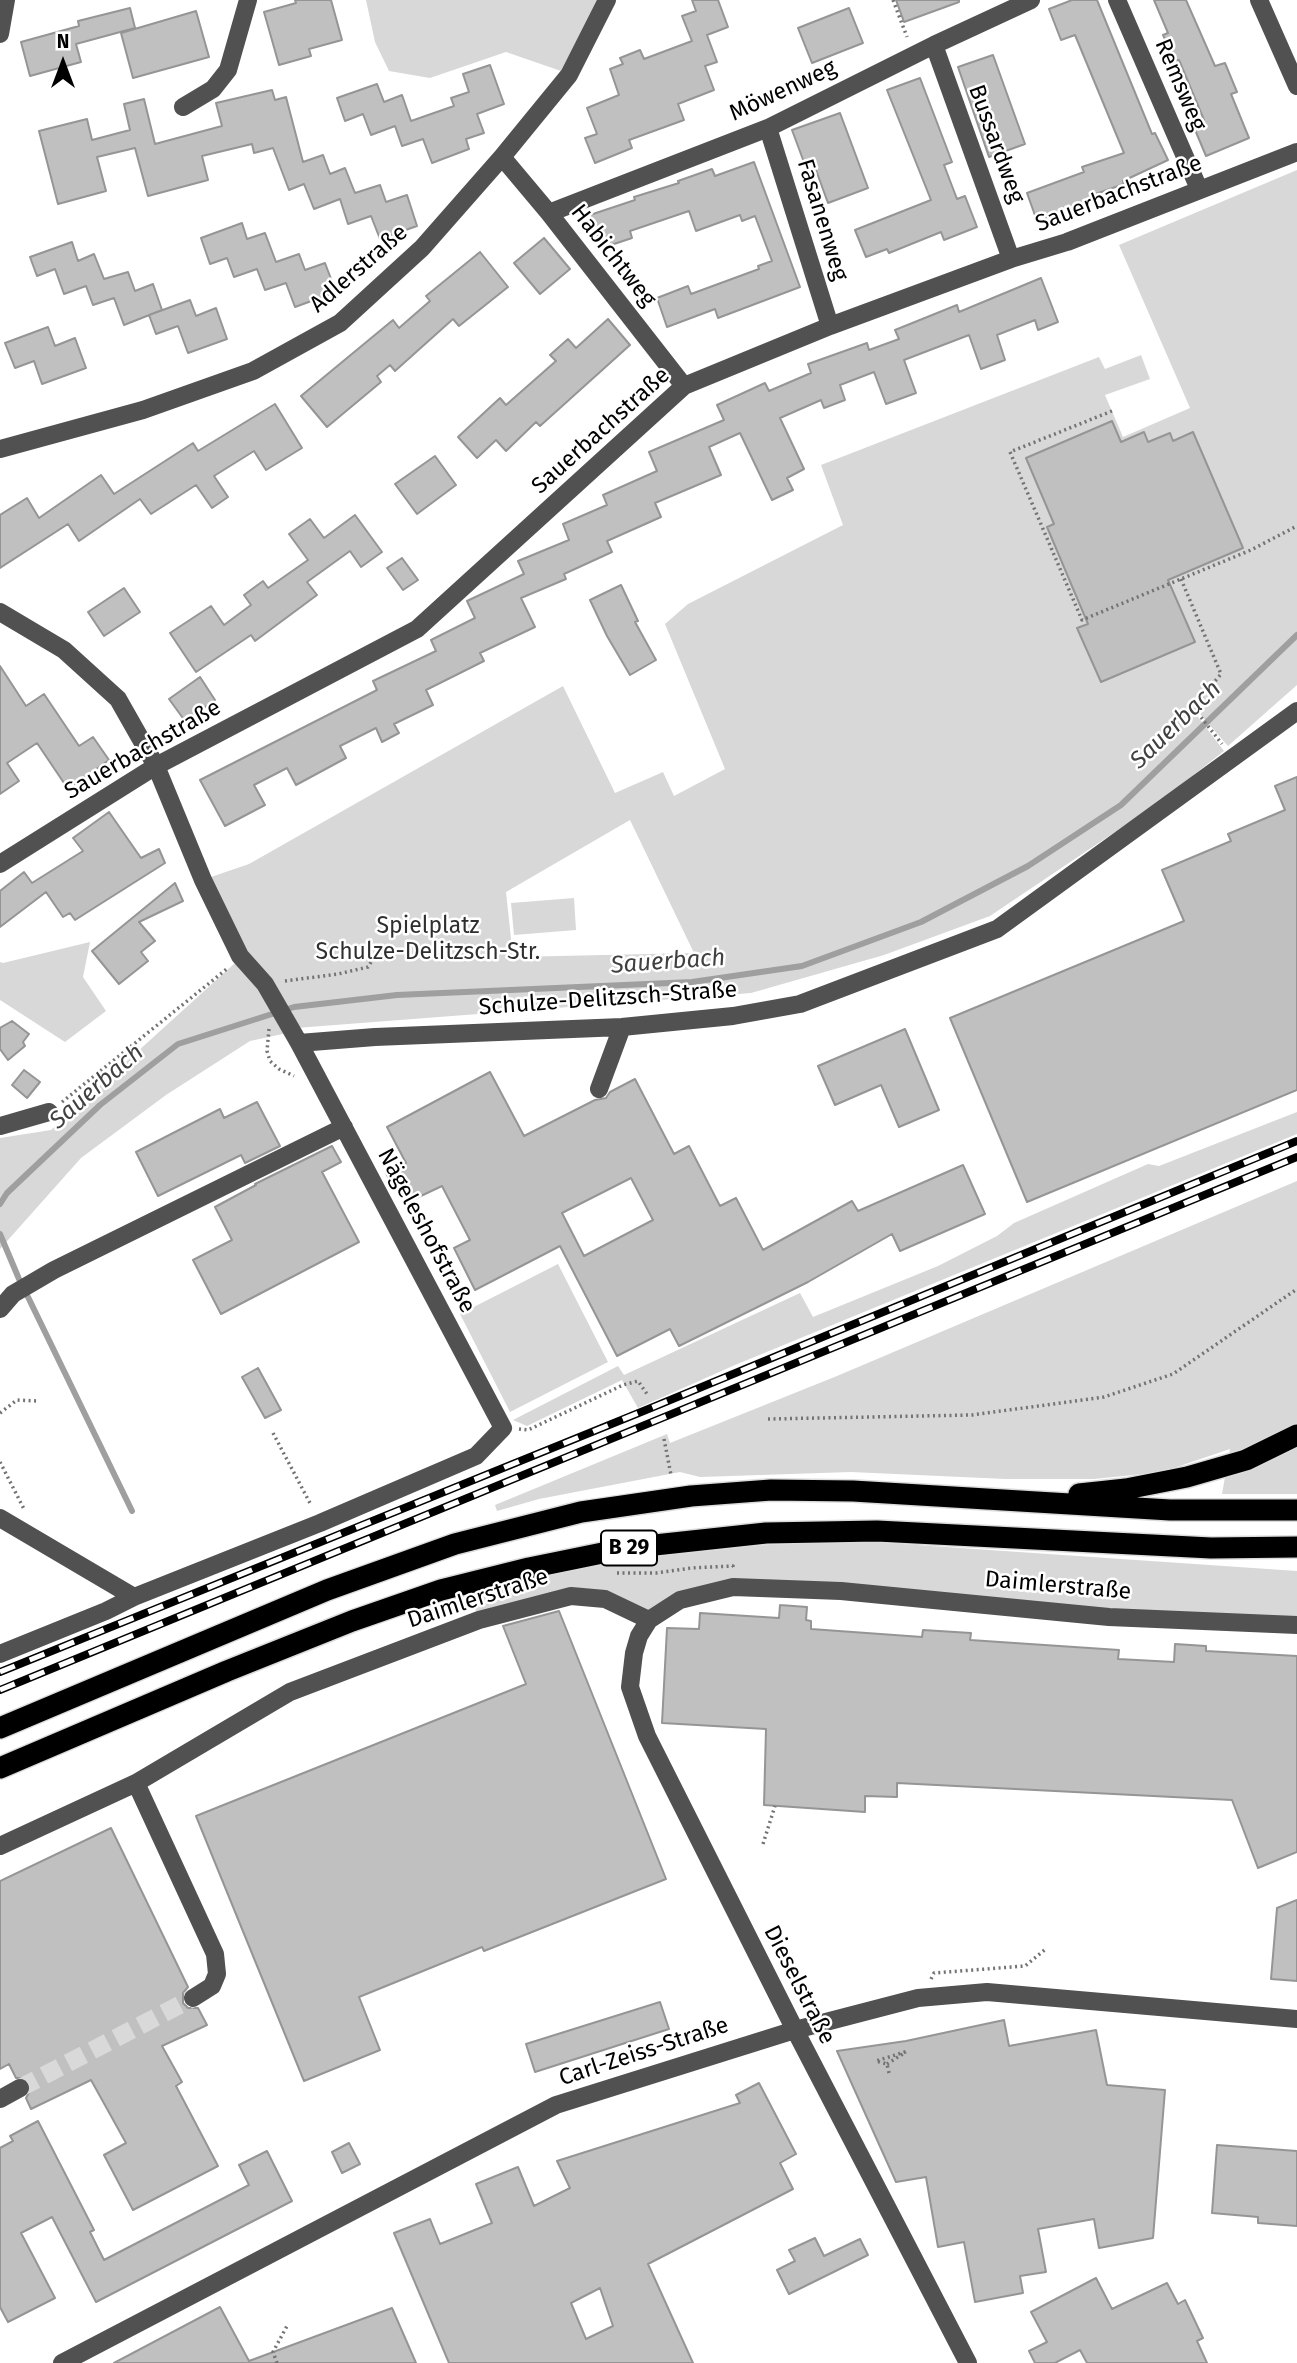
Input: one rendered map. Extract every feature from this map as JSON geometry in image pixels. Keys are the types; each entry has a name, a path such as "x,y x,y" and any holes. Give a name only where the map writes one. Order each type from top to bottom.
{"highway":[{"name":"B 29","path":"1000,1499 1126,1489 1187,1477 1246,1460 1297,1435"},
{"name":"B 29","path":"0,1728 327,1591 455,1544 581,1513 691,1496 771,1490 1000,1499 1170,1510 1297,1510"},
{"name":"B 29","path":"0,1768 352,1621 441,1590 627,1548 766,1533 877,1531 1211,1548 1297,1547"}],"street":[{"path":"0,34 6,0"},
{"path":"183,107 213,89 228,70 248,0"},
{"name":"Adlerstraße","path":"0,449 143,410 253,371 340,324 422,248 502,157 569,75 607,0"},
{"name":"Möwenweg","path":"549,214 768,128 1031,0"},
{"name":"Remsweg","path":"1117,0 1199,189"},
{"path":"1259,0 1297,86"},
{"name":"Bussardweg","path":"934,45 1011,259"},
{"name":"Fasanenweg","path":"768,128 830,326"},
{"name":"Sauerbachstraße","path":"0,864 156,766 417,629 684,386 830,326 1011,259 1067,242 1297,152"},
{"name":"Habichtweg","path":"502,157 684,386"},
{"name":"Nägeleshofstraße","path":"0,612 64,650 118,699 156,766 203,880 240,956 266,986 296,1037 503,1428"},
{"name":"Schulze-Delitzsch-Straße","path":"296,1037 374,1037 622,1027 733,1016 800,1004 997,929 1297,711"},
{"path":"599,1088 622,1027"},
{"path":"0,1126 49,1112"},
{"path":"0,1309 13,1294 54,1270 344,1127"},
{"path":"0,1654 476,1456 503,1428"},
{"path":"0,1518 134,1597"},
{"name":"Daimlerstraße","path":"0,1846 136,1783 290,1692 479,1620 571,1596 605,1599 649,1620 680,1601 733,1587 841,1591 1110,1617 1297,1625"},
{"name":"Dieselstraße","path":"649,1620 639,1636 634,1653 630,1687 647,1736 794,2030 968,2363"},
{"path":"136,1783 215,1954 217,1973 212,1986 193,1998"},
{"name":"Carl-Zeiss-Straße","path":"72,2361 556,2105 794,2030 918,1998 987,1992 1297,2019"},
{"path":"0,2099 20,2088"}],"path":[{"path":"893,0 914,55"},
{"path":"1112,411 1010,452 1082,620 1251,550 1297,526"},
{"path":"1181,579 1221,674 1192,707 1218,740"},
{"path":"266,986 368,967 381,946"},
{"path":"49,1112 107,1068 240,956"},
{"path":"270,1024 267,1051 270,1061 292,1075 308,1079 317,1077"},
{"path":"768,1419 972,1416 1104,1397 1173,1374 1297,1289"},
{"path":"503,1428 528,1430 623,1385 638,1381 648,1394"},
{"path":"0,1413 17,1400 37,1401"},
{"path":"273,1433 320,1523"},
{"path":"664,1439 671,1475"},
{"path":"0,1462 27,1513"},
{"path":"763,1844 775,1806"},
{"path":"918,1998 934,1973 1026,1966 1047,1948"},
{"path":"908,2051 898,2059 887,2064 876,2061 908,2051"},
{"path":"887,2064 889,2073"},
{"path":"278,2363 273,2352 287,2326"}],"green space":[{"path":"366,0 598,0 561,71 506,52 430,78 389,71 375,42"},
{"name":"Spielplatz Schulze-Delitzsch-Str.","path":"1297,170 1297,685 1228,746 1200,714 1198,717 1224,751 1158,803 990,916 884,955 751,993 296,1028 270,976 245,953 208,878 249,864 563,686 615,793 663,772 674,796 725,769 665,624 688,604 843,525 821,465 1099,357 1105,369 1141,355 1150,379 1105,395 1123,437 1190,408 1119,245","holes":["630,820 694,953 513,957 506,892"]},
{"path":"574,898 576,930 514,935 511,903"},
{"path":"90,942 83,977 106,1011 65,1042 0,1000 0,962"},
{"path":"235,963 267,987 292,1032 250,1041 166,1095 81,1158 0,1249 0,1138 51,1130"},
{"path":"1297,1112 1297,1134 735,1365 638,1408 622,1380 527,1426 513,1420 618,1366 624,1375 800,1293 813,1317 938,1266 997,1236 1014,1223 1148,1164 1159,1166"},
{"path":"1297,1181 1297,1494 1222,1494 1230,1449 1162,1472 1094,1479 1006,1479 851,1472 700,1477 680,1472 539,1499 497,1511 495,1505 667,1434 670,1443 837,1376"},
{"path":"558,1264 608,1362 510,1412 460,1314"},
{"path":"858,1541 1297,1571 1297,1625 733,1587 649,1620 605,1599 479,1620 469,1590 580,1564 725,1547"}],"building":[{"path":"295,0 331,0 342,40 309,49 311,56 279,65 264,12 296,3"},
{"path":"692,0 718,0 728,27 707,35 717,62 705,66 714,90 678,104 684,120 629,140 632,148 595,163 585,138 597,134 587,108 619,95 610,69 623,64 620,58 640,50 644,59 692,41 682,16 696,11"},
{"path":"896,0 959,0 959,2 904,22"},
{"path":"1072,0 1097,0 1152,134 1155,133 1168,160 1123,181 1124,184 1090,196 1091,201 1037,221 1027,193 1084,172 1082,167 1124,153 1075,35 1061,40 1049,9"},
{"path":"1154,0 1186,0 1215,66 1225,63 1237,92 1231,94 1249,138 1206,156 1193,125 1204,120 1179,60 1175,61 1163,35 1168,33"},
{"path":"130,8 135,28 76,44 81,62 30,76 21,42 79,26 78,21"},
{"path":"849,8 863,43 812,63 798,28"},
{"path":"196,11 209,57 133,78 121,33"},
{"path":"993,55 1025,144 989,157 958,67"},
{"path":"490,65 504,104 477,114 484,133 466,139 469,149 432,163 423,139 402,146 395,126 371,135 363,114 345,121 337,98 377,84 384,102 402,95 411,121 454,106 451,98 469,92 463,74"},
{"path":"920,78 952,162 944,165 957,199 965,196 977,227 944,240 941,232 889,253 887,249 866,257 855,230 931,200 887,90"},
{"path":"272,90 275,100 286,97 303,162 323,155 330,174 345,168 355,193 380,185 386,202 407,195 417,226 380,239 371,216 348,224 340,199 314,209 304,184 289,190 273,148 254,153 252,144 202,156 208,180 148,196 135,148 97,157 106,191 58,204 39,131 87,119 92,140 130,130 124,104 144,99 155,144 222,126 216,103"},
{"path":"840,113 868,188 828,203 813,162 805,165 792,130"},
{"path":"754,162 800,287 718,318 715,309 667,327 657,298 688,286 691,294 759,269 758,266 772,261 755,216 742,221 740,215 696,231 689,211 630,231 632,238 602,248 590,215 712,169 715,176"},
{"path":"242,223 247,239 265,233 276,262 299,254 305,270 325,263 336,292 295,307 286,283 265,290 257,269 234,277 227,258 210,264 201,238"},
{"path":"544,238 570,269 540,294 514,263"},
{"path":"72,242 78,261 94,254 104,279 128,272 135,291 153,284 162,310 124,325 114,298 93,305 86,286 64,294 55,269 37,276 30,257"},
{"path":"480,252 508,287 459,326 453,319 395,371 390,365 377,376 381,382 327,427 301,396 393,320 399,328 430,301 426,296"},
{"path":"1041,278 1058,322 1038,330 1035,320 997,335 1005,360 981,369 969,335 904,360 916,393 886,404 874,372 840,385 845,400 824,408 821,400 780,418 804,469 787,478 793,490 772,500 740,433 709,447 721,475 655,503 661,517 607,541 612,552 564,574 566,579 521,598 535,627 480,653 484,661 426,690 433,705 394,724 399,733 382,742 376,728 340,746 346,758 296,785 287,768 254,785 265,805 225,826 200,780 377,690 373,681 436,651 431,640 475,618 467,601 524,574 518,561 569,540 563,524 607,505 603,495 657,471 649,452 724,420 717,405 765,383 769,391 811,373 808,364 867,343 869,350 899,339 895,330 957,305 959,312"},
{"path":"190,300 196,316 216,308 227,339 188,353 178,326 156,334 149,315"},
{"path":"608,319 630,345 540,426 536,422 506,451 496,440 477,458 458,437 500,398 506,405 556,361 550,355 568,339 576,348"},
{"path":"48,327 55,346 75,338 86,368 42,384 34,361 15,368 5,343"},
{"path":"275,404 302,448 266,470 254,451 214,476 228,497 212,508 196,485 151,514 140,499 79,541 68,524 0,568 0,515 27,498 39,518 101,475 114,494 193,443 198,451"},
{"path":"1112,421 1121,442 1144,432 1148,442 1170,433 1173,441 1193,432 1243,548 1168,580 1195,642 1101,682 1077,628 1088,624 1047,527 1054,524 1026,458"},
{"path":"435,456 456,485 417,514 395,484"},
{"path":"355,515 382,552 361,567 350,551 307,582 317,595 255,641 251,635 196,672 170,633 211,606 224,625 251,605 244,595 263,581 268,588 308,560 289,534 310,519 324,538"},
{"path":"402,558 418,580 403,590 387,568"},
{"path":"621,585 638,621 635,622 656,660 630,675 590,600"},
{"path":"124,588 140,612 104,636 88,612"},
{"path":"0,666 26,706 44,694 79,746 93,737 109,760 68,789 37,743 7,763 19,781 0,794"},
{"path":"200,677 215,700 185,721 169,699"},
{"path":"1297,777 1297,1090 1027,1202 950,1018 1184,921 1162,870 1231,841 1228,834 1285,810 1275,786"},
{"path":"109,812 141,858 159,849 165,863 75,920 70,913 63,917 46,892 0,927 0,891 24,872 32,883 83,851 73,838"},
{"path":"175,883 183,901 139,922 155,941 141,952 148,961 119,984 92,951"},
{"path":"12,1021 29,1034 23,1042 25,1046 8,1060 0,1049 0,1028"},
{"path":"905,1029 939,1110 899,1127 881,1085 835,1105 818,1066"},
{"path":"24,1070 40,1082 27,1098 12,1085"},
{"path":"490,1072 524,1136 595,1100 606,1098 610,1092 635,1079 674,1154 689,1146 720,1206 736,1198 763,1250 852,1201 858,1211 963,1165 985,1214 900,1251 892,1234 808,1282 679,1346 670,1329 617,1356 560,1246 475,1290 454,1248 470,1240 442,1186 406,1203 399,1188 395,1190 386,1173 406,1163 387,1127","holes":["631,1178 653,1220 584,1256 562,1213"]},
{"path":"257,1102 280,1146 245,1163 241,1155 158,1196 136,1152 220,1109 224,1118"},
{"path":"332,1146 341,1162 322,1172 359,1242 221,1314 193,1260 232,1240 215,1207"},
{"path":"258,1368 281,1410 265,1418 242,1377"},
{"path":"780,1605 807,1607 806,1620 811,1621 811,1629 922,1637 923,1630 971,1633 970,1640 1119,1650 1118,1659 1174,1662 1175,1644 1206,1646 1206,1651 1297,1656 1297,1852 1258,1868 1232,1800 897,1783 897,1797 865,1796 865,1812 764,1805 766,1729 662,1723 667,1628 699,1629 700,1613 779,1618"},
{"path":"559,1611 666,1879 484,1951 482,1947 359,1997 380,2050 304,2081 196,1816 526,1684 503,1626"},
{"path":"111,1828 188,1987 183,1993 183,2003 188,2008 198,2008 207,2025 162,2046 182,2082 176,2086 218,2166 133,2210 104,2155 126,2143 91,2080 31,2109 26,2098 31,2089 30,2082 25,2078 16,2078 9,2064 0,2069 0,1881"},
{"path":"1297,1900 1297,1981 1271,1979 1277,1908"},
{"path":"660,2002 669,2029 535,2072 526,2044"},
{"path":"1004,2020 1009,2046 1096,2030 1107,2085 1165,2090 1153,2238 1099,2248 1094,2219 1038,2229 1046,2272 1020,2276 1023,2293 975,2302 964,2242 938,2247 926,2177 896,2182 837,2051 906,2041"},
{"path":"759,2083 796,2154 780,2163 793,2189 648,2264 693,2363 449,2363 394,2233 430,2219 440,2244 492,2223 476,2184 518,2167 534,2206 570,2188 557,2161 740,2103 736,2095","holes":["600,2288 613,2326 586,2339 571,2303"]},
{"path":"38,2121 94,2230 90,2232 104,2260 249,2185 239,2165 267,2151 292,2201 96,2302 52,2217 21,2233 55,2298 8,2322 0,2307 0,2148 13,2141 10,2136"},
{"path":"349,2143 360,2164 342,2173 332,2152"},
{"path":"1217,2145 1297,2151 1297,2226 1258,2223 1258,2217 1212,2213"},
{"path":"815,2238 824,2256 860,2239 868,2255 789,2294 777,2270 795,2261 789,2250"},
{"path":"1096,2278 1112,2309 1167,2283 1178,2304 1185,2300 1203,2338 1197,2341 1207,2363 1087,2363 1080,2350 1055,2363 1035,2363 1029,2351 1047,2342 1031,2312"},
{"path":"220,2307 249,2361 392,2308 416,2363 114,2363"}],"waterway":[{"name":"Sauerbach","path":"0,1204 7,1193 100,1105 178,1044 294,1007 397,995 692,982 802,966 921,922 1028,866 1121,805 1297,635"},
{"path":"0,1234 19,1279"},
{"path":"28,1297 132,1511"}],"tunnel":[{"path":"20,2088 193,1998"}],"railway":[{"path":"0,1672 646,1410 1297,1141"},
{"path":"0,1690 1297,1157"}]}
